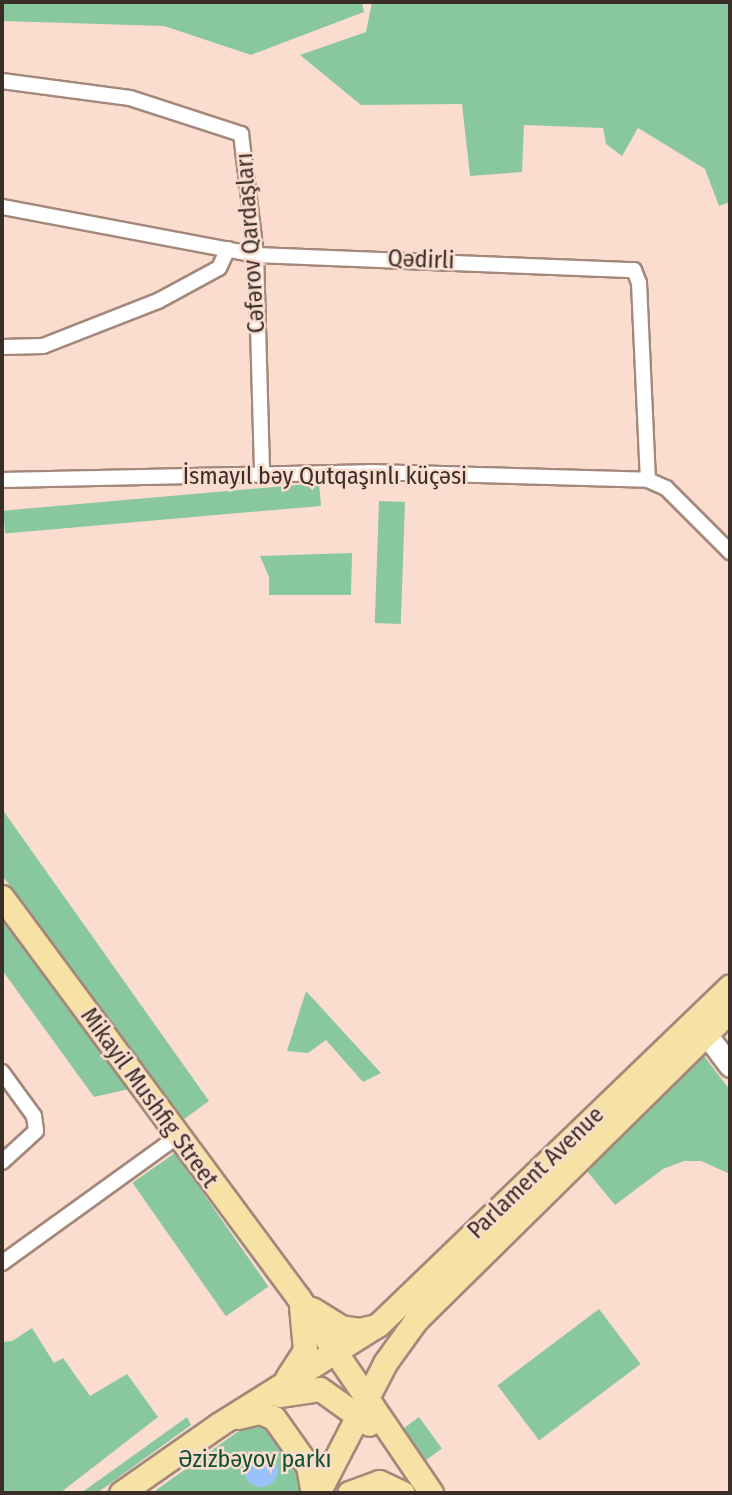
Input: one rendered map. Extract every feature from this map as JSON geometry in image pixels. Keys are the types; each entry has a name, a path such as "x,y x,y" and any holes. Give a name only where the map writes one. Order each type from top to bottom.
{"main road":[{"name":"Mikayil Mushfig Street","path":"2,897 298,1297 336,1353 362,1406 431,1493"},
{"name":"Parlament Avenue","path":"246,1407 379,1324 730,986"},
{"name":"Parlament Avenue","path":"316,1493 362,1406 416,1320 730,1010"},
{"path":"298,1297 341,1327 359,1330 379,1324"},
{"path":"279,1387 305,1350 305,1319 298,1297"},
{"path":"123,1492 246,1407 310,1388 362,1406"},
{"path":"218,1425 252,1413 274,1418 309,1466 316,1493"},
{"path":"349,1493 379,1482 403,1493"}],"street":[{"name":"Cəfərov Qardaşları","path":"2,81 130,98 234,129 244,143 256,255 262,474"},
{"name":"Qədirli","path":"2,206 256,255 634,270 639,283 649,480"},
{"path":"2,346 43,346 158,301 219,268 228,250"},
{"name":"İsmayıl bəy Qutqaşınlı küçəsi","path":"2,480 262,474 649,480"},
{"path":"649,480 666,488 730,552"},
{"path":"706,1034 730,1066"},
{"path":"2,1072 34,1116 36,1131 2,1162"},
{"path":"2,1263 177,1137"}],"green space":[{"path":"2,2 362,2 364,12 251,55 164,26 2,21"},
{"path":"372,2 730,2 730,202 719,206 705,169 638,128 622,156 606,144 603,128 524,125 522,172 470,176 462,104 361,105 300,55 366,32"},
{"path":"319,483 321,506 5,534 3,511"},
{"path":"379,501 405,502 401,624 375,623"},
{"path":"352,553 351,595 269,595 269,577 260,556"},
{"path":"2,809 209,1101 180,1122 2,875"},
{"path":"2,912 129,1089 94,1097 2,970"},
{"path":"306,991 381,1073 363,1082 326,1040 308,1053 287,1051"},
{"path":"704,1056 730,1090 730,1174 701,1161 684,1161 663,1169 615,1205 586,1170"},
{"path":"175,1153 268,1287 226,1316 132,1183"},
{"path":"599,1309 641,1364 539,1441 498,1385"},
{"path":"32,1328 54,1363 63,1358 90,1396 127,1374 158,1417 60,1493 2,1493 2,1342 12,1341"},
{"path":"187,1417 191,1425 97,1493 81,1493"},
{"path":"419,1417 442,1449 424,1461 401,1430"},
{"name":"Əzizbəyov parkı","path":"261,1420 305,1472 303,1493 152,1493 250,1423"}],"water":[{"path":"261,1453 273,1458 278,1470 273,1482 261,1487 249,1482 244,1470 249,1458"}]}
